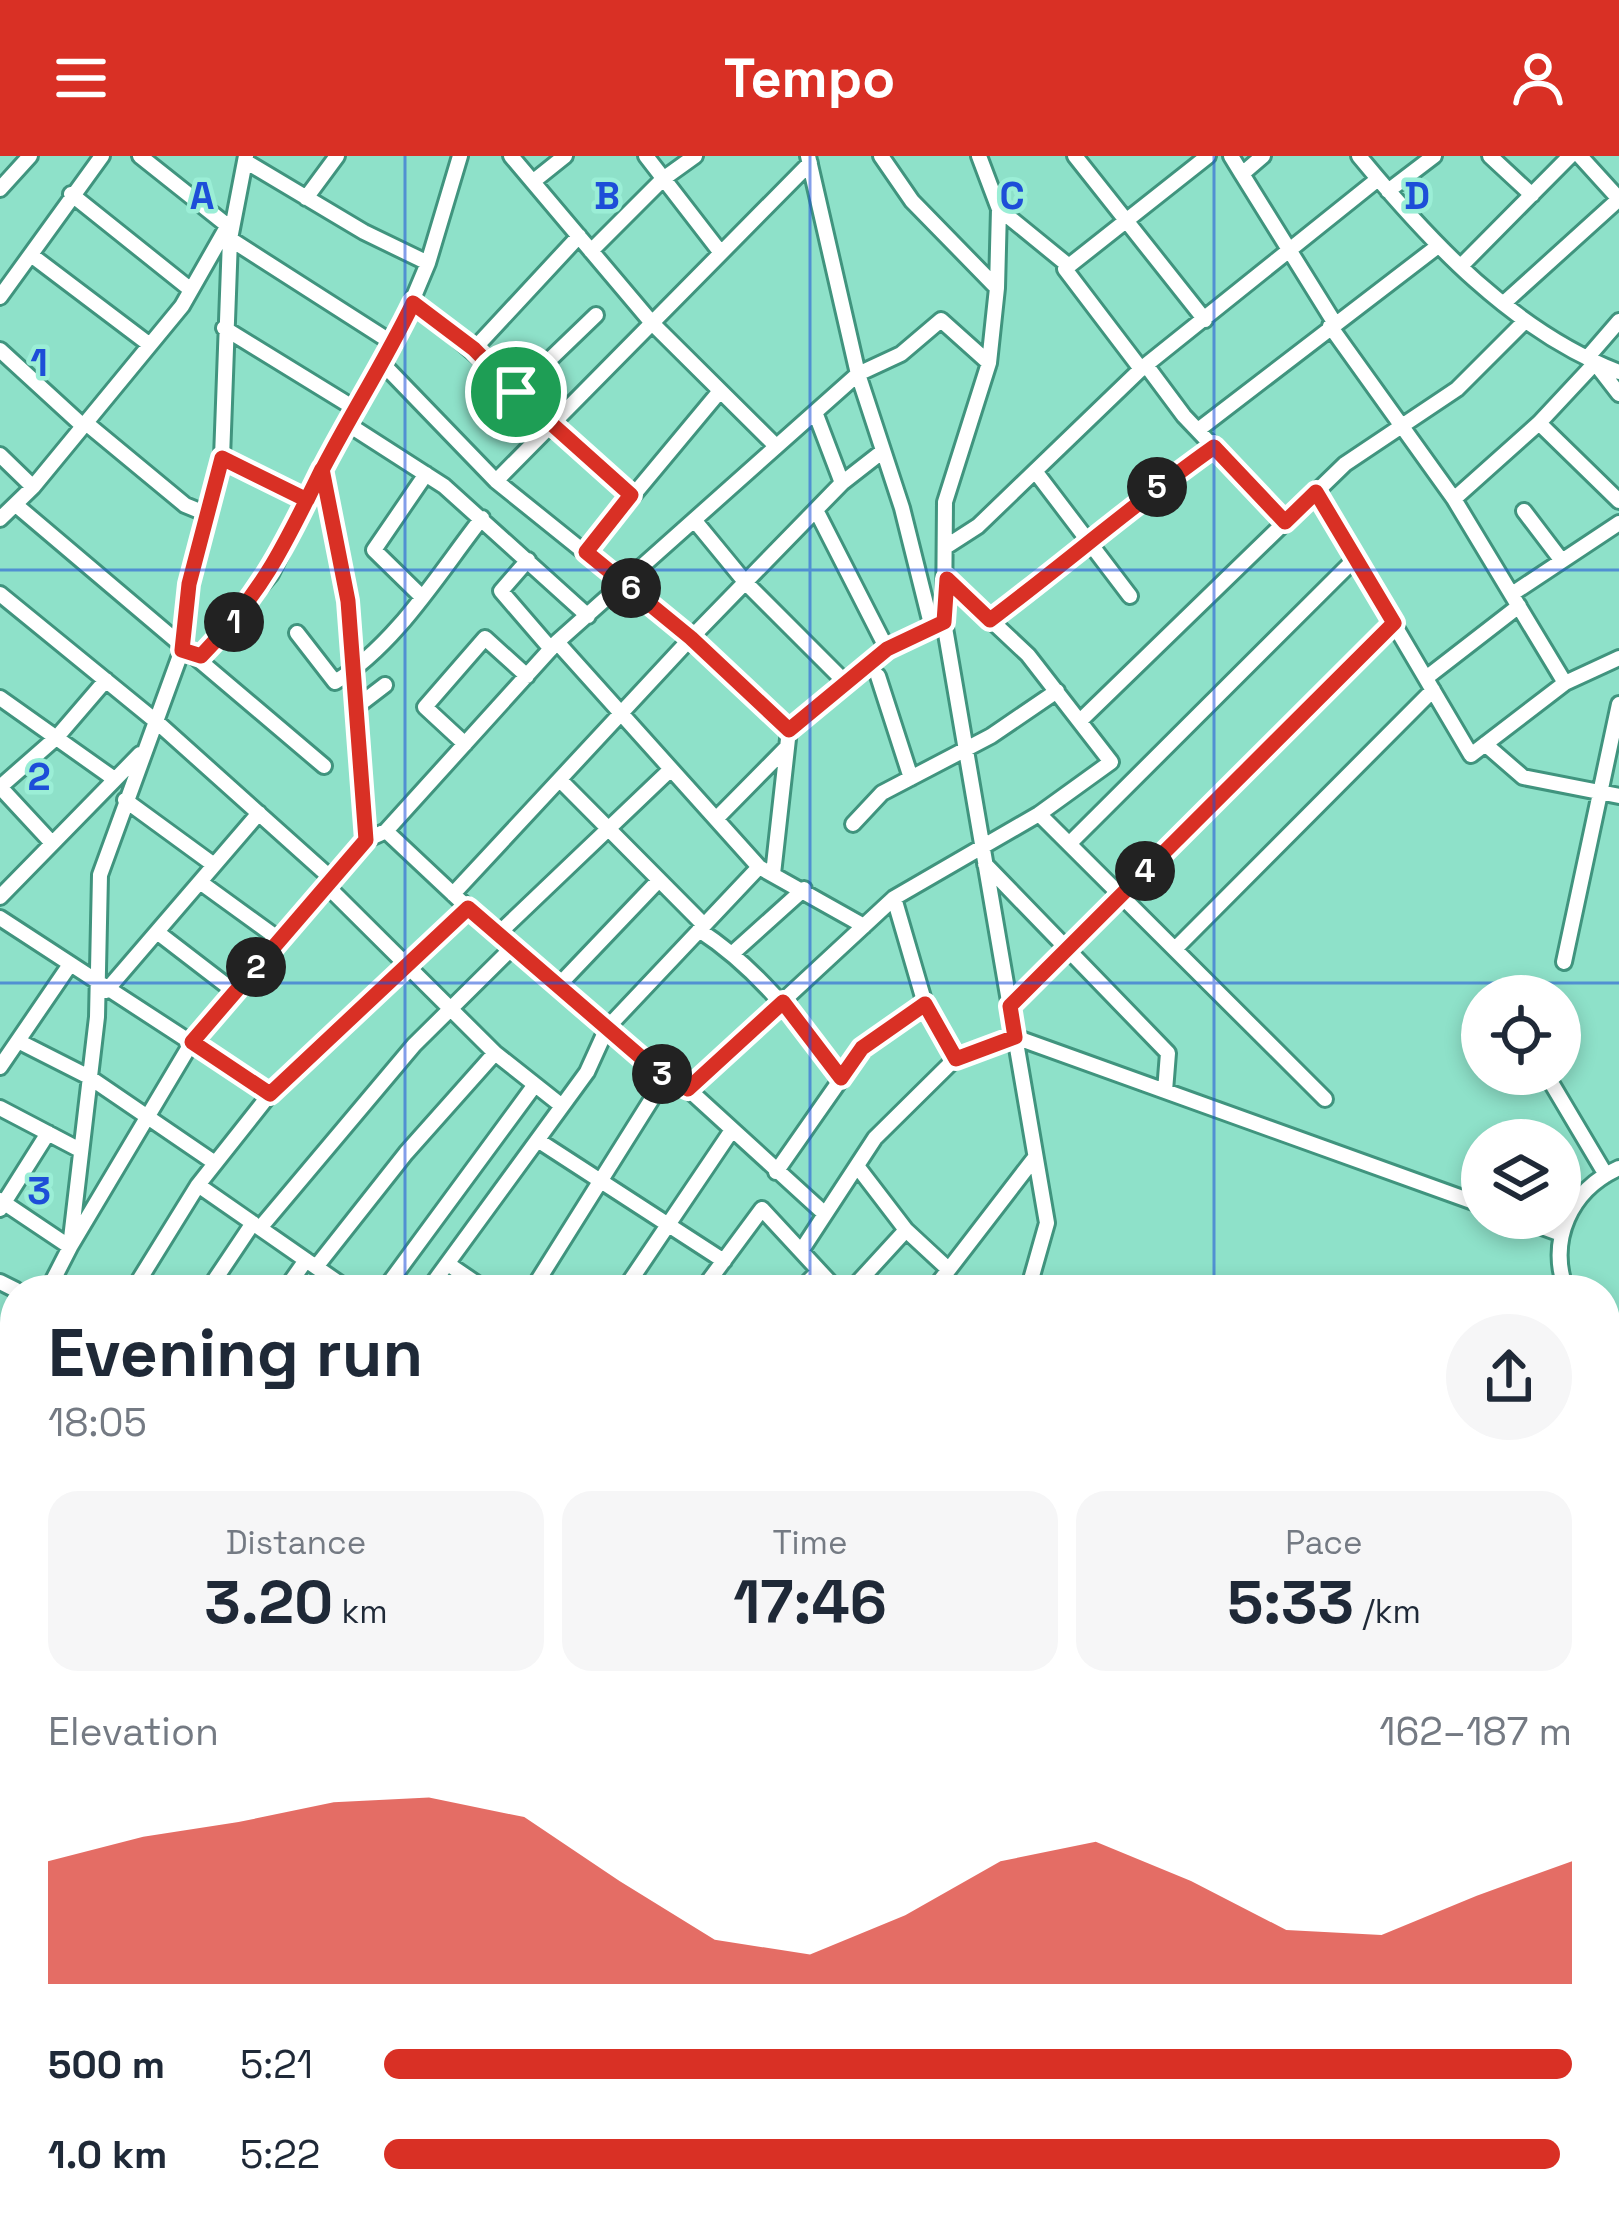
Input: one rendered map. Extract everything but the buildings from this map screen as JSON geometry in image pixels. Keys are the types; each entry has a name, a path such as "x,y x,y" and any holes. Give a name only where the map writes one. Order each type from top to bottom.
{"street":[{"path":"0,190 30,156"},
{"path":"140,156 230,230 394,344"},
{"path":"306,198 337,156"},
{"path":"201,656 271,574 354,408 394,344 428,262 460,156"},
{"path":"511,156 652,323 776,446"},
{"path":"535,179 566,156"},
{"path":"646,156 721,253"},
{"path":"591,251 663,178 695,156"},
{"path":"881,156 912,201 997,288"},
{"path":"1075,156 1205,320"},
{"path":"1208,156 1065,269 1198,430 1285,522"},
{"path":"1231,156 1397,427 1454,499 1565,683"},
{"path":"1242,174 1263,156"},
{"path":"1359,156 1438,245 1525,321 1619,372"},
{"path":"947,546 978,526 1144,367 1383,185 1434,156"},
{"path":"1490,156 1532,195"},
{"path":"1461,266 1570,156"},
{"path":"1504,303 1619,199 1580,156"},
{"path":"0,297 95,158"},
{"path":"70,1247 102,988 100,874 182,650 189,584 222,458 230,230 245,159 306,198 428,262"},
{"path":"938,625 947,579 946,502 988,364 997,288 999,209 986,159"},
{"path":"496,481 809,160"},
{"path":"809,160 858,374 938,625 966,750 1047,1223 1032,1275"},
{"path":"71,194 191,290"},
{"path":"999,209 1069,266"},
{"path":"0,518 34,487 150,345 230,230"},
{"path":"474,349 579,236"},
{"path":"1198,430 1438,245"},
{"path":"31,255 150,345"},
{"path":"413,303 474,349 550,426 631,495"},
{"path":"516,392 596,315"},
{"path":"56,1275 192,1042 366,840 386,831 554,646 858,374 901,354 944,320 988,364"},
{"path":"1080,721 1316,492 1397,427 1456,388 1525,321"},
{"path":"1454,499 1540,423 1619,321"},
{"path":"224,328 354,408"},
{"path":"0,350 185,505 207,514"},
{"path":"1591,360 1619,394"},
{"path":"382,363 496,481 691,638 788,738"},
{"path":"586,552 720,391"},
{"path":"814,412 842,483"},
{"path":"346,423 426,474 482,518 588,616"},
{"path":"1540,423 1619,501"},
{"path":"990,620 1091,545 1123,511 1214,447"},
{"path":"453,894 691,638 842,483 883,451"},
{"path":"0,454 34,487"},
{"path":"222,458 307,500"},
{"path":"322,469 348,601 366,840"},
{"path":"1035,471 1130,596"},
{"path":"421,596 374,550 426,474"},
{"path":"1316,492 1471,755 1565,683 1619,658"},
{"path":"16,505 182,650 201,656 324,766"},
{"path":"816,510 887,649"},
{"path":"1524,511 1562,561"},
{"path":"297,633 335,682 352,672 421,596 482,518"},
{"path":"695,521 746,583 846,683"},
{"path":"1174,949 1515,600 1619,523"},
{"path":"1069,844 1355,559"},
{"path":"528,560 501,591 766,870 864,926"},
{"path":"688,1089 894,898 1039,814 1111,762 1057,691 947,579"},
{"path":"0,594 259,813 495,1053 562,1106"},
{"path":"1010,1006 1394,623"},
{"path":"716,819 788,738 846,683 887,649 938,625"},
{"path":"465,744 425,707 485,638 527,676"},
{"path":"878,676 911,778"},
{"path":"51,842 0,787 57,737 106,680"},
{"path":"355,708 385,685"},
{"path":"853,824 882,793 966,750 1057,691"},
{"path":"0,698 113,778"},
{"path":"1564,962 1619,704"},
{"path":"440,1275 587,1072 607,1028 701,928 766,870 788,738"},
{"path":"1485,744 1522,777 1619,796"},
{"path":"0,897 143,751"},
{"path":"498,934 671,769"},
{"path":"560,780 701,928 734,952 783,1002 841,1078"},
{"path":"125,800 214,866"},
{"path":"102,988 259,813"},
{"path":"1039,814 1325,1099"},
{"path":"386,831 665,1078 688,1089 730,1133 825,1214"},
{"path":"985,864 1168,1053 1165,1091"},
{"path":"558,986 659,880"},
{"path":"200,882 280,940"},
{"path":"734,952 804,890"},
{"path":"894,898 925,1004 956,1059"},
{"path":"142,1275 198,1185 270,1094 468,908"},
{"path":"0,918 270,1094"},
{"path":"157,932 235,992"},
{"path":"219,1275 414,1045 513,947"},
{"path":"0,1067 69,966"},
{"path":"776,1172 862,1048 925,1004"},
{"path":"801,1251 875,1138 956,1059 1015,1037 1461,1197"},
{"path":"18,1041 89,1077 215,1163"},
{"path":"299,1275 495,1053"},
{"path":"541,1275 665,1078"},
{"path":"395,1275 533,1086"},
{"path":"1560,1095 1612,1171 1581,1198"},
{"path":"0,1108 80,1150"},
{"path":"48,1133 1,1204 70,1247"},
{"path":"634,1275 730,1133"},
{"path":"539,1141 724,1261"},
{"path":"943,1275 1033,1160"},
{"path":"857,1166 906,1229 947,1268"},
{"path":"198,1185 328,1275"},
{"path":"713,1275 762,1209 824,1275"},
{"path":"865,1275 906,1229"},
{"path":"1562,1239 1562,1275"},
{"path":"448,1264 464,1275"},
{"path":"814,1275 819,1270"}],"route":[{"path":"516,392 474,349 413,303 394,344 354,408 322,469 307,500 222,458 189,584 182,650 201,656 248,607 271,574 322,469 348,601 366,840 192,1042 270,1094 468,908 665,1078 688,1089 783,1002 841,1078 862,1048 925,1004 956,1059 1015,1037 1010,1006 1394,623 1316,492 1285,522 1214,447 1123,511 1118,522 1091,545 990,620 947,579 944,622 887,649 789,730 691,638 586,552 631,495 516,392"}]}
